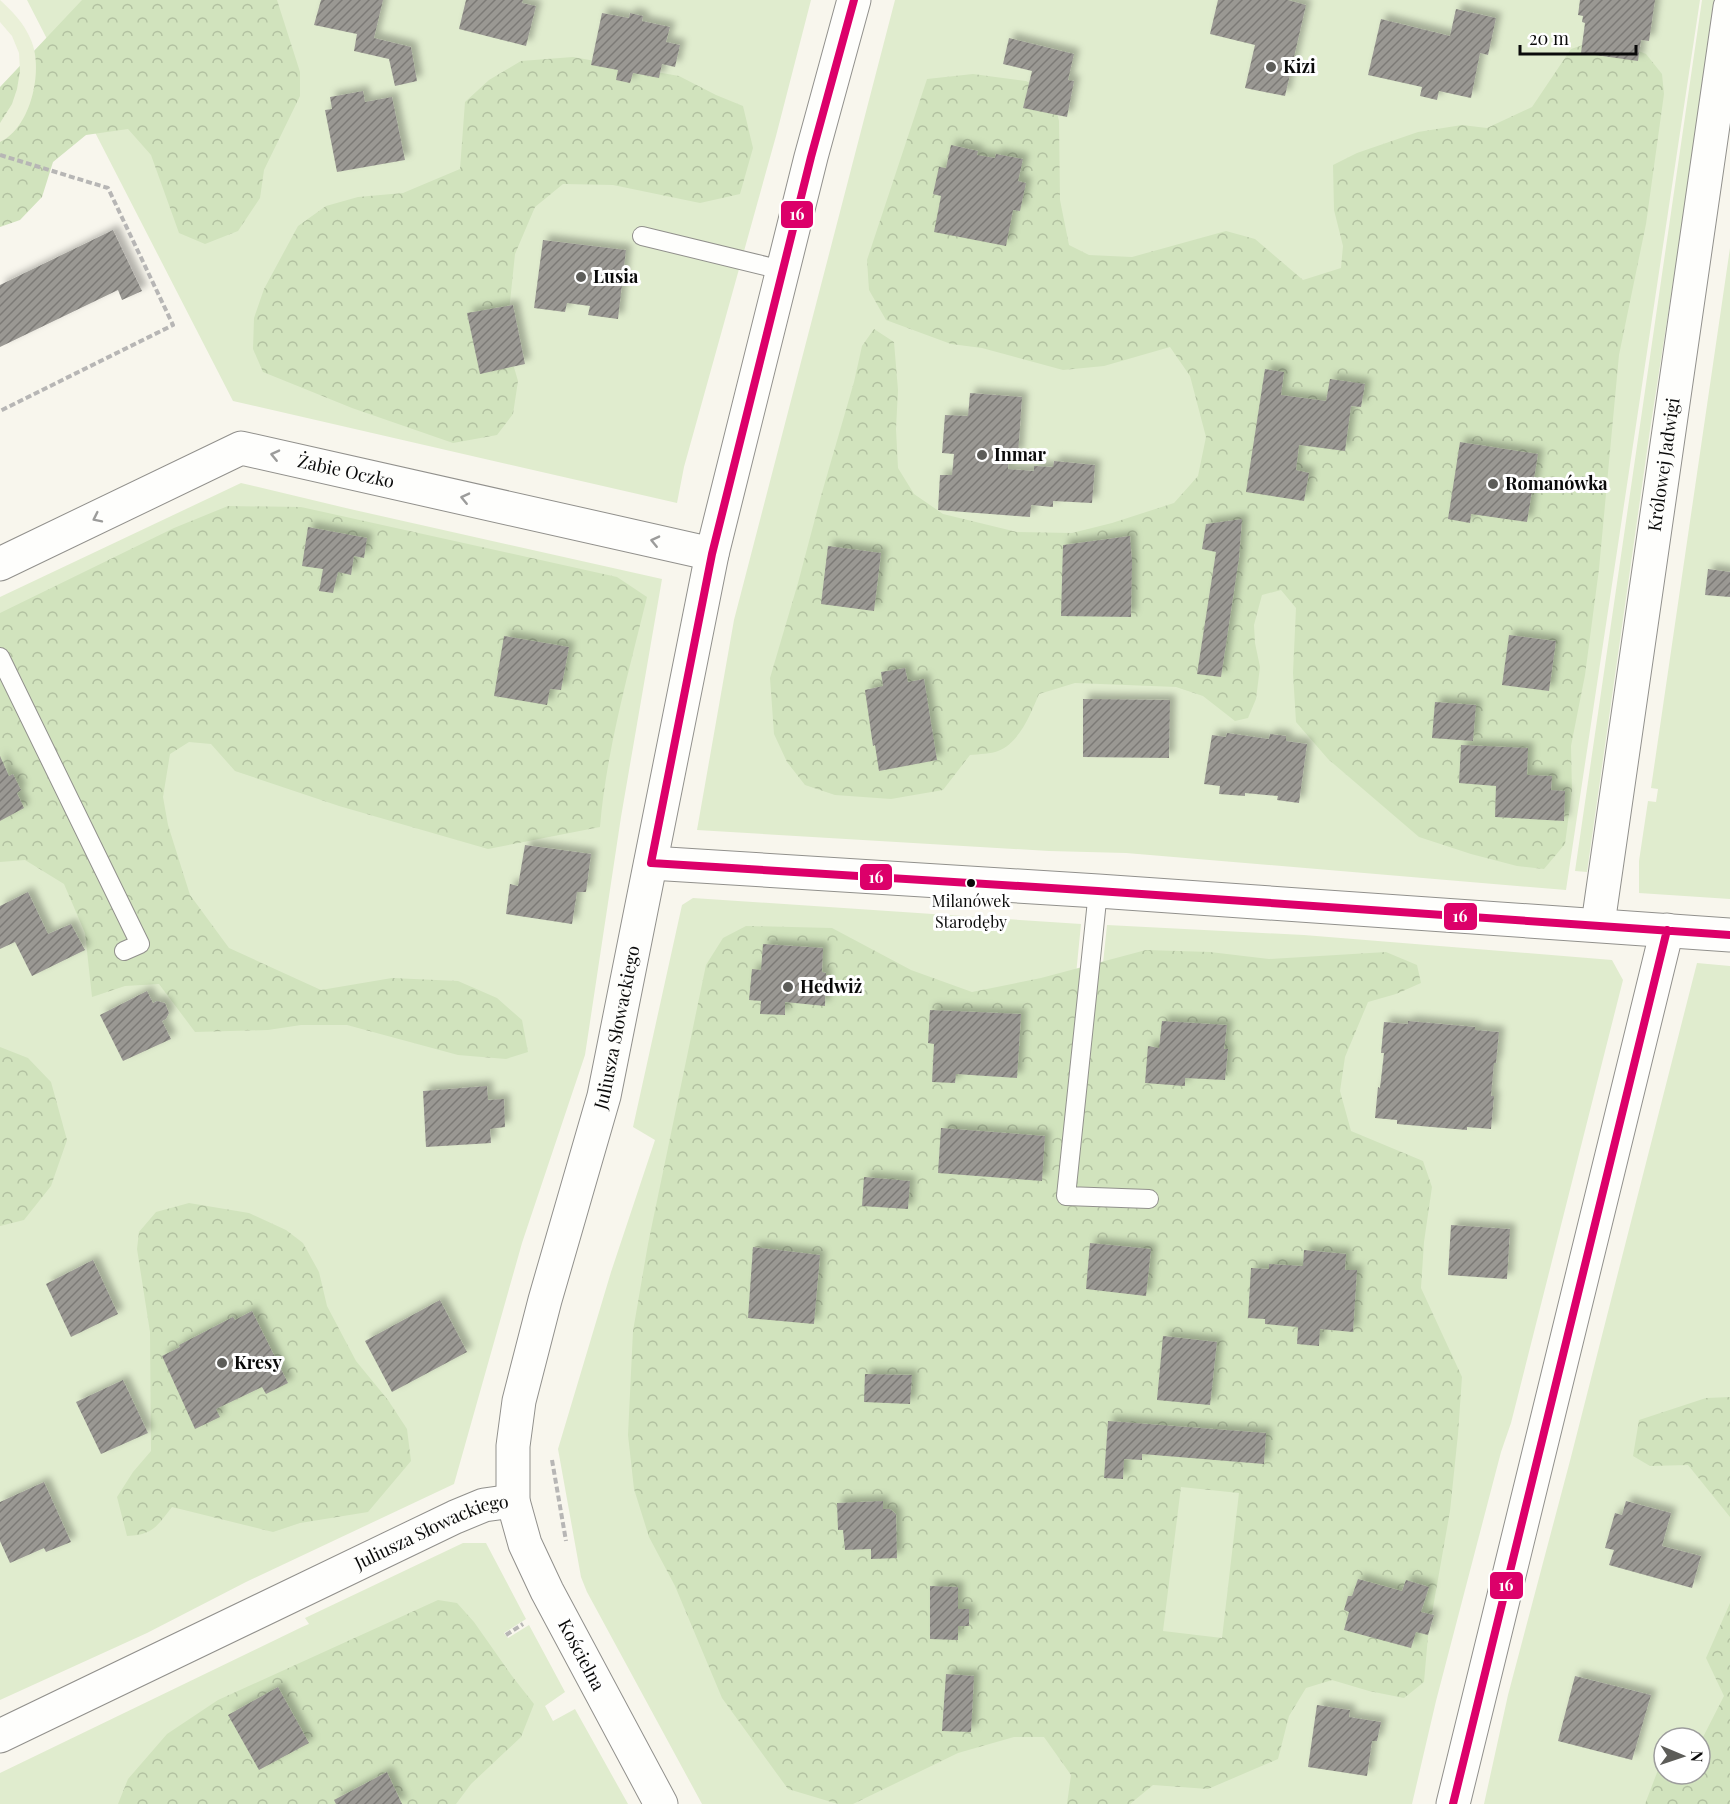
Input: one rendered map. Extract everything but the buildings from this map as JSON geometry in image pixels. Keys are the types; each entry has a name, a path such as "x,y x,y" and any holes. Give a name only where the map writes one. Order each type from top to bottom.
{"street":[{"name":"Juliusza Słowackiego","path":"0,1736 455,1517 484,1505 513,1502 513,1446 519,1401 545,1300 604,1096 712,554 782,270 854,0"},
{"name":"Królowej Jadwigi","path":"1598,924 1730,7"},
{"name":"Żabie Oczko","path":"0,564 241,448 712,554"},
{"path":"651,863 1598,924 1730,935"},
{"path":"1453,1804 1667,930"},
{"name":"Kościelna","path":"513,1502 525,1544 547,1591 661,1804"}],"lane":[{"path":"642,236 782,270"},
{"path":"0,657 140,944 124,951"},
{"path":"1098,891 1066,1196 1149,1199"}],"path":[{"path":"0,155 108,188 173,325 0,411"},
{"path":"550,1449 567,1550"}],"green space":[{"path":"0,0 25,28 35,52 36,67 32,97 27,111 11,135 0,142 0,123 12,104 20,71 19,53 12,36 0,22"},
{"path":"27,0 811,0 776,136 684,467 677,503 233,401"},
{"path":"82,0 277,0 300,72 300,96 264,170 260,198 238,231 205,244 179,233 151,155 128,129 86,135 53,162 42,197 20,220 0,227 0,87"},
{"path":"895,0 1700,0 1566,890 1126,853 1049,851 697,830 734,620"},
{"path":"1702,0 1717,0 1650,430 1587,872 1575,871"},
{"path":"1595,41 1616,42 1646,54 1662,74 1664,94 1646,224 1619,355 1599,569 1585,675 1571,746 1572,791 1565,844 1544,869 1517,866 1419,837 1328,759 1296,722 1293,673 1296,608 1281,590 1262,595 1254,625 1260,667 1256,699 1248,718 1235,721 1203,696 1176,687 1075,683 1039,694 1023,727 1006,747 995,752 970,755 943,790 891,799 835,795 805,785 787,762 774,734 770,678 854,382 862,346 874,329 894,342 898,390 896,429 898,468 914,494 943,514 1017,532 1072,533 1112,523 1174,503 1198,476 1206,437 1190,376 1170,347 1104,366 1063,370 982,348 951,344 886,320 869,290 867,260 927,79 973,74 1026,81 1053,95 1059,121 1060,200 1069,245 1089,255 1132,257 1226,231 1255,239 1303,280 1341,268 1343,246 1334,210 1333,165 1357,153 1418,132 1462,125 1487,128 1532,107 1571,49"},
{"path":"573,57 679,76 743,106 753,148 740,194 700,203 613,185 563,184 535,207 515,254 506,340 518,381 513,414 497,435 453,443 352,408 263,372 253,349 254,318 264,289 298,226 326,206 358,197 403,193 460,169 465,102 489,80 521,61"},
{"path":"1730,248 1730,899 1639,893 1639,861 1648,801 1656,802 1658,789 1651,788"},
{"path":"241,483 662,579 621,817 585,1055 522,1243 454,1484 246,1582 147,1633 0,1700 0,597"},
{"path":"228,506 301,507 617,577 647,597 607,770 600,827 488,849 339,806 235,771 211,744 189,742 170,754 163,797 168,825 190,895 229,948 321,990 392,978 458,981 497,998 522,1020 528,1052 506,1059 458,1055 347,1025 301,1025 268,1030 195,1032 159,984 125,986 92,997 85,933 64,884 25,860 0,862 0,613 174,528"},
{"path":"693,898 1081,924 1055,1188 1080,1184 1107,925 1304,935 1612,960 1623,980 1511,1423 1501,1452 1436,1701 1412,1804 702,1804 587,1592 581,1577 558,1449 611,1272 655,1140 633,1127 682,905"},
{"path":"746,926 832,928 911,970 972,992 1041,978 1146,950 1210,952 1269,959 1386,952 1417,965 1421,983 1396,994 1368,1002 1345,1057 1340,1091 1351,1131 1423,1161 1432,1187 1424,1242 1421,1288 1462,1377 1450,1511 1428,1636 1424,1682 1404,1698 1332,1680 1306,1688 1289,1716 1278,1759 1208,1789 1153,1785 1130,1804 1067,1804 1071,1775 1044,1737 1014,1737 958,1753 853,1804 838,1804 788,1789 722,1698 675,1586 649,1537 634,1489 628,1435 633,1331 648,1244 706,965 723,938","holes":["1181,1487 1239,1493 1222,1638 1163,1631"]},
{"path":"1697,963 1730,966 1730,1804 1484,1804 1508,1695"},
{"path":"0,1047 28,1058 51,1082 67,1140 51,1186 24,1220 0,1226"},
{"path":"189,1203 249,1213 286,1230 303,1243 319,1272 327,1306 356,1361 388,1400 407,1429 411,1461 368,1512 300,1523 273,1532 172,1507 154,1528 143,1534 127,1536 117,1497 133,1472 151,1451 150,1332 137,1249 139,1232 156,1212"},
{"path":"1730,1397 1730,1517 1688,1465 1650,1466 1633,1456 1639,1420 1706,1398"},
{"path":"463,1543 486,1543 526,1619 504,1633 508,1638 529,1625 565,1692 545,1706 553,1721 575,1709 628,1804 0,1804 0,1773 309,1624 305,1618"},
{"path":"438,1600 457,1603 474,1622 534,1704 521,1737 471,1784 456,1804 118,1804 128,1779 167,1734 218,1700"},
{"path":"1730,1603 1730,1804 1645,1804 1652,1786 1712,1786 1712,1726 1709,1726 1724,1696 1706,1658"}],"transit line":[{"name":"16","path":"651,863 712,554 811,157 854,0"},
{"name":"16","path":"651,863 1098,891 1730,935"},
{"name":"16","path":"1453,1804 1667,930"}],"place":[{"name":"Kizi","path":"1271,67"},
{"name":"Lusia","path":"581,277"},
{"name":"Inmar","path":"982,455"},
{"name":"Romanówka","path":"1493,484"},
{"name":"Milanówek Starodęby","path":"971,883"},
{"name":"Hedwiż","path":"788,987"},
{"name":"Kresy","path":"222,1363"}]}
